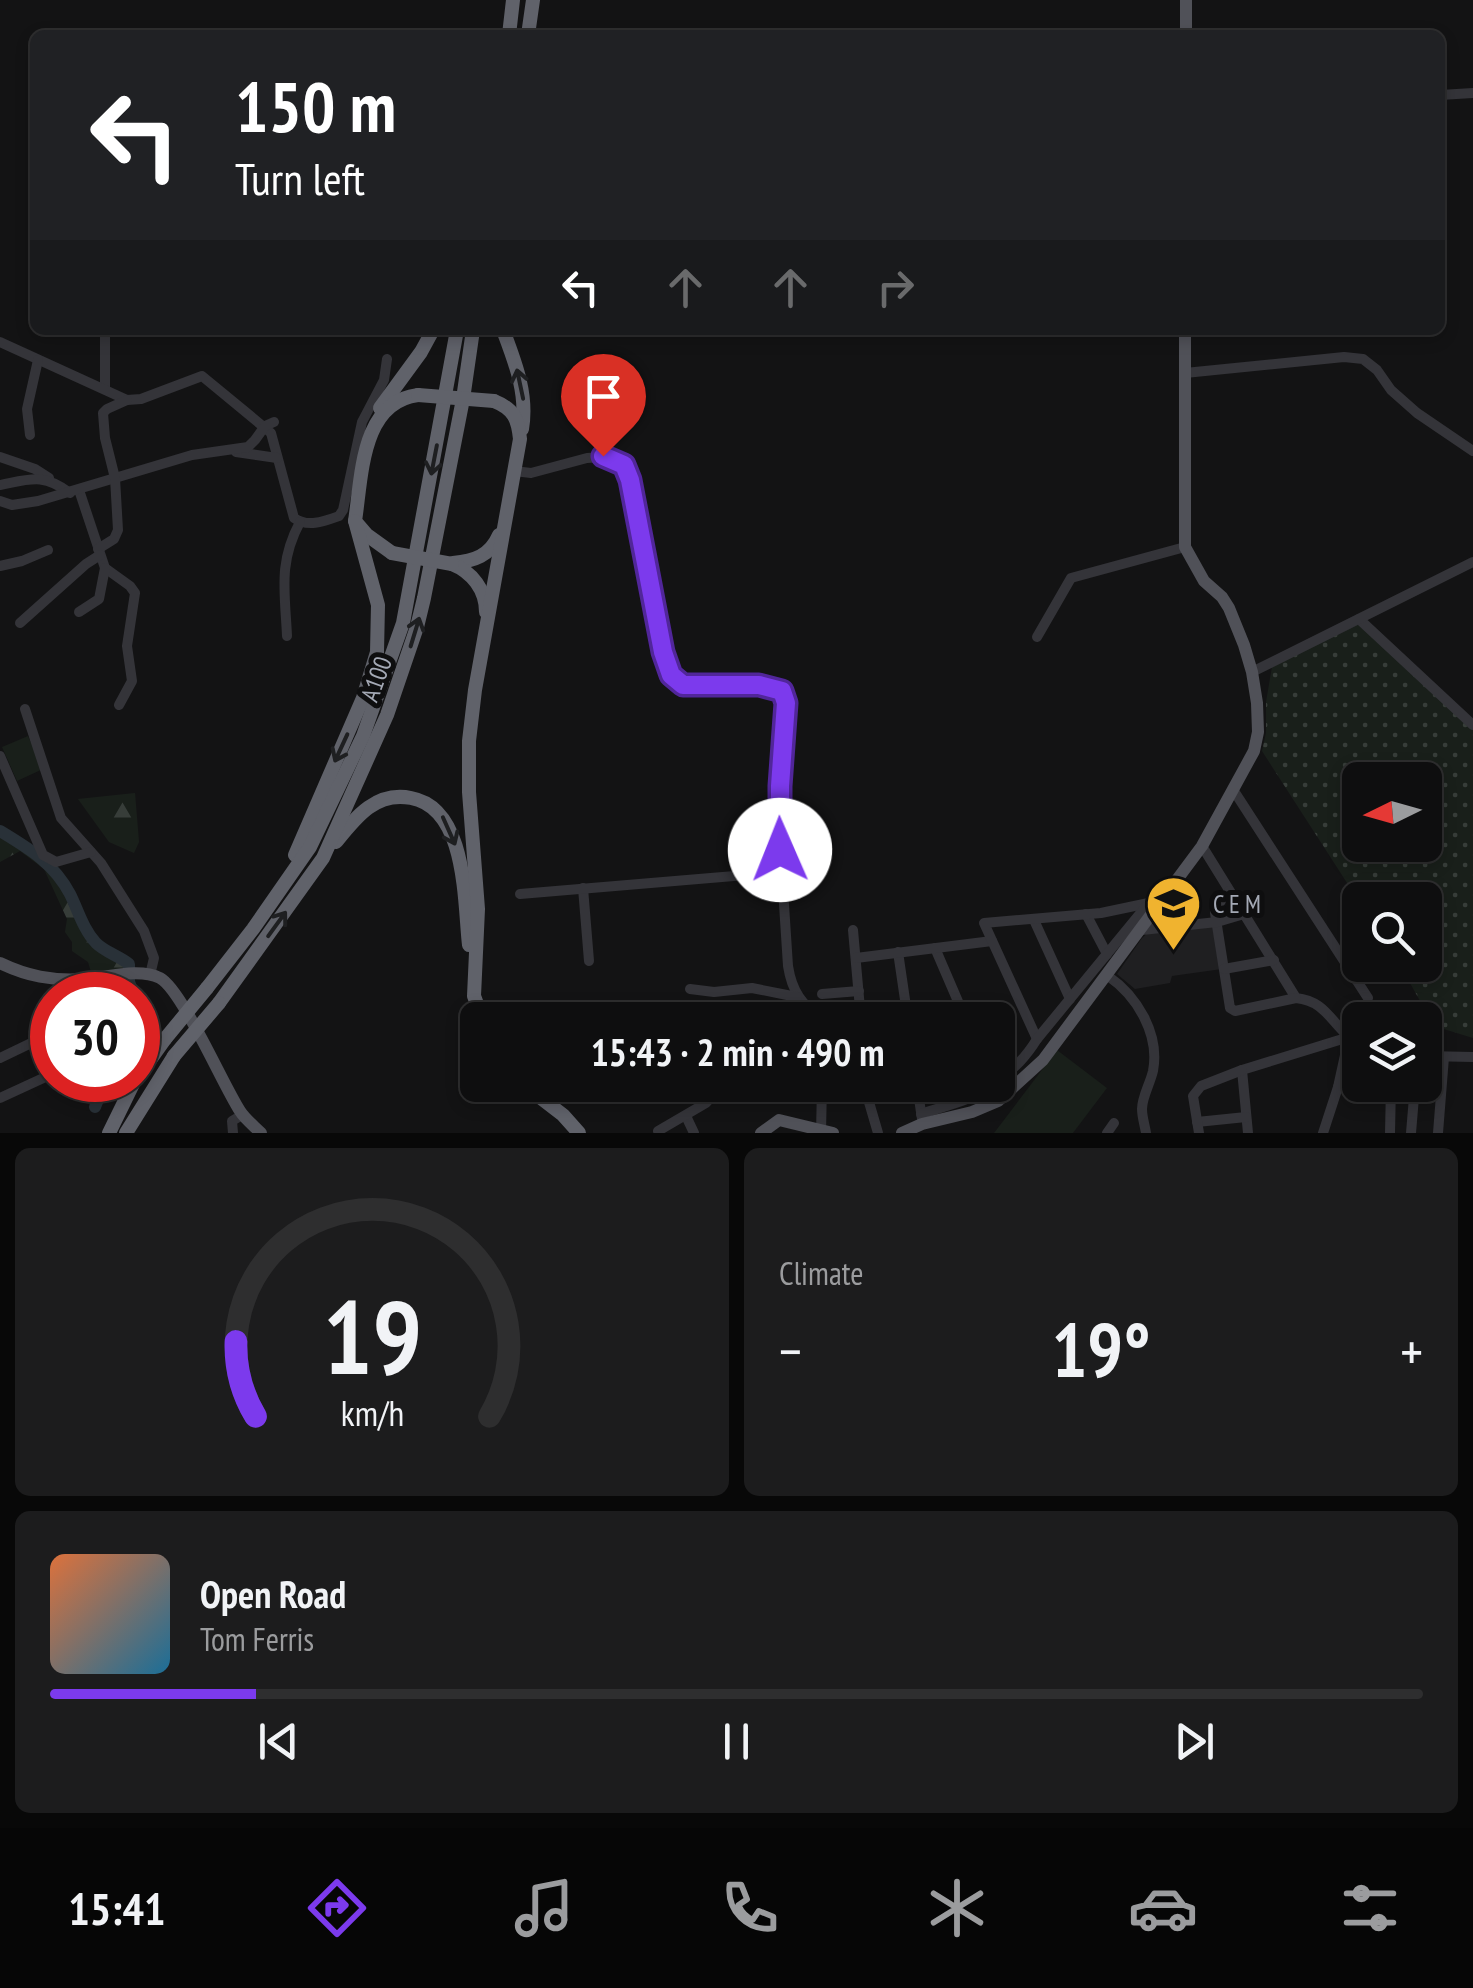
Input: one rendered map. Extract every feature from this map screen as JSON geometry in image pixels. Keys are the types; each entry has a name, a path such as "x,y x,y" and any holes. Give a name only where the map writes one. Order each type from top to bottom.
{"highway":[{"path":"511,30 514,0"},
{"path":"529,30 533,0"},
{"path":"253,929 315,813 375,662 378,605 356,520 366,454 381,406 431,335"},
{"name":"A100","path":"160,1046 253,929 310,846 363,736 392,656 410,588 456,335"},
{"name":"A100","path":"126,1133 174,1056 219,1002 323,858 387,715 417,626 460,416 472,335"},
{"path":"474,996 478,909 469,741 524,421 524,398 506,335"},
{"path":"376,422 396,401 418,395 494,401 512,412 520,439"},
{"path":"452,564 469,562 490,550 506,510"},
{"path":"356,520 392,553 464,568 481,589 486,604 484,650"},
{"path":"323,858 356,816 382,799 414,798 440,812 450,828 459,863 476,1002"},
{"name":"A100","path":"109,1133 123,1102"},
{"path":"546,1102 579,1133"}],"main road":[{"path":"1186,0 1186,30"},
{"path":"902,1133 922,1119 972,1112 998,1101 1044,1060 1202,846 1254,751 1258,732 1252,672 1230,608 1204,581 1185,547 1184,335"},
{"path":"0,963 30,974"},
{"path":"160,979 180,1000 242,1115 261,1133"},
{"path":"760,1133 778,1120 825,1132"}],"street":[{"path":"1445,95 1473,93"},
{"path":"105,335 106,389"},
{"path":"0,342 128,400"},
{"path":"269,424 294,518 315,523 339,516 362,422 384,380 387,359"},
{"path":"1184,373 1363,359 1417,413 1473,451"},
{"path":"30,435 27,408 38,360"},
{"path":"20,623 114,539 118,530 116,478 105,438 103,414 107,409 202,376 239,409 269,424"},
{"path":"0,501 18,505 192,455 248,446 269,424"},
{"path":"225,451 278,458"},
{"path":"514,472 532,473 603,456 624,465 671,675 683,685 759,685 782,691 786,703 780,786 781,872 788,966 797,998"},
{"path":"0,457 34,469 74,492 105,568 98,599 79,612"},
{"path":"0,485 36,478 54,481"},
{"path":"339,516 345,522 356,520"},
{"path":"287,636 285,558 300,522"},
{"path":"1037,638 1071,578 1185,547"},
{"path":"0,566 48,550"},
{"path":"1252,672 1473,562"},
{"path":"105,568 135,593 126,646 132,680 119,705"},
{"path":"1359,619 1473,725"},
{"path":"24,709 62,818 91,852 144,931 154,958 151,972"},
{"path":"0,756 43,855 56,862 91,852"},
{"path":"1234,790 1368,998"},
{"path":"1202,846 1296,998"},
{"path":"520,894 781,872"},
{"path":"583,888 589,961"},
{"path":"1229,891 1216,907 1216,922 1232,1010 1296,998 1314,1001 1342,1028"},
{"path":"1037,1039 984,923 1101,913 1164,900"},
{"path":"1015,1069 1149,903"},
{"path":"1086,914 1107,954"},
{"path":"1142,930 1216,922 1244,914"},
{"path":"1034,920 1070,998"},
{"path":"853,930 860,1002"},
{"path":"856,958 992,941"},
{"path":"935,948 958,1002"},
{"path":"898,952 905,1002"},
{"path":"1224,969 1274,960"},
{"path":"1108,976 1125,988 1142,1013 1152,1042 1154,1068 1142,1108 1146,1133"},
{"path":"690,989 714,992 752,988 802,1002"},
{"path":"822,994 859,991"},
{"path":"1246,1117 1198,1128 1192,1101 1201,1086 1342,1040"},
{"path":"0,1058 30,1044"},
{"path":"1438,1133 1444,1057 1473,1057"},
{"path":"1242,1070 1248,1133"},
{"path":"1323,1133 1342,1074"},
{"path":"0,1098 30,1084"},
{"path":"1338,1087 1342,1087"},
{"path":"658,1130 707,1102"},
{"path":"823,1102 825,1132"},
{"path":"869,1102 878,1133"},
{"path":"920,1102 922,1119 958,1102"},
{"path":"1390,1102 1390,1133"},
{"path":"1411,1133 1413,1102"},
{"path":"233,1133 232,1121 242,1115"},
{"path":"686,1116 694,1133"}],"shaded area":[{"name":"C E M","path":"1211,920 1222,969 1172,976 1170,983 1135,989 1117,974 1150,931"}],"green space":[{"path":"1357,623 1473,720 1473,1038 1442,1028 1442,1002 1421,1002 1409,982 1442,982 1442,882 1346,882 1262,751 1272,667"},
{"path":"28,736 43,769 17,781 2,747"},
{"path":"135,793 139,842 134,853 109,842 78,799"},
{"path":"0,831 41,856 60,882 89,938 127,970 91,972 88,962 72,951 72,942 65,932 67,919 44,869 20,851 0,862"},
{"path":"1057,1050 1107,1088 1073,1133 994,1133"}],"waterway":[{"path":"0,831 56,873 91,938 129,964 129,972"},
{"path":"95,1107 97,1102"}],"place":[{"name":"C E M","path":"1174,953"}],"route":[{"path":"603,456 624,465 630,480 663,652 671,675 683,685 759,685 782,691 786,719 778,828 780,850"}]}
